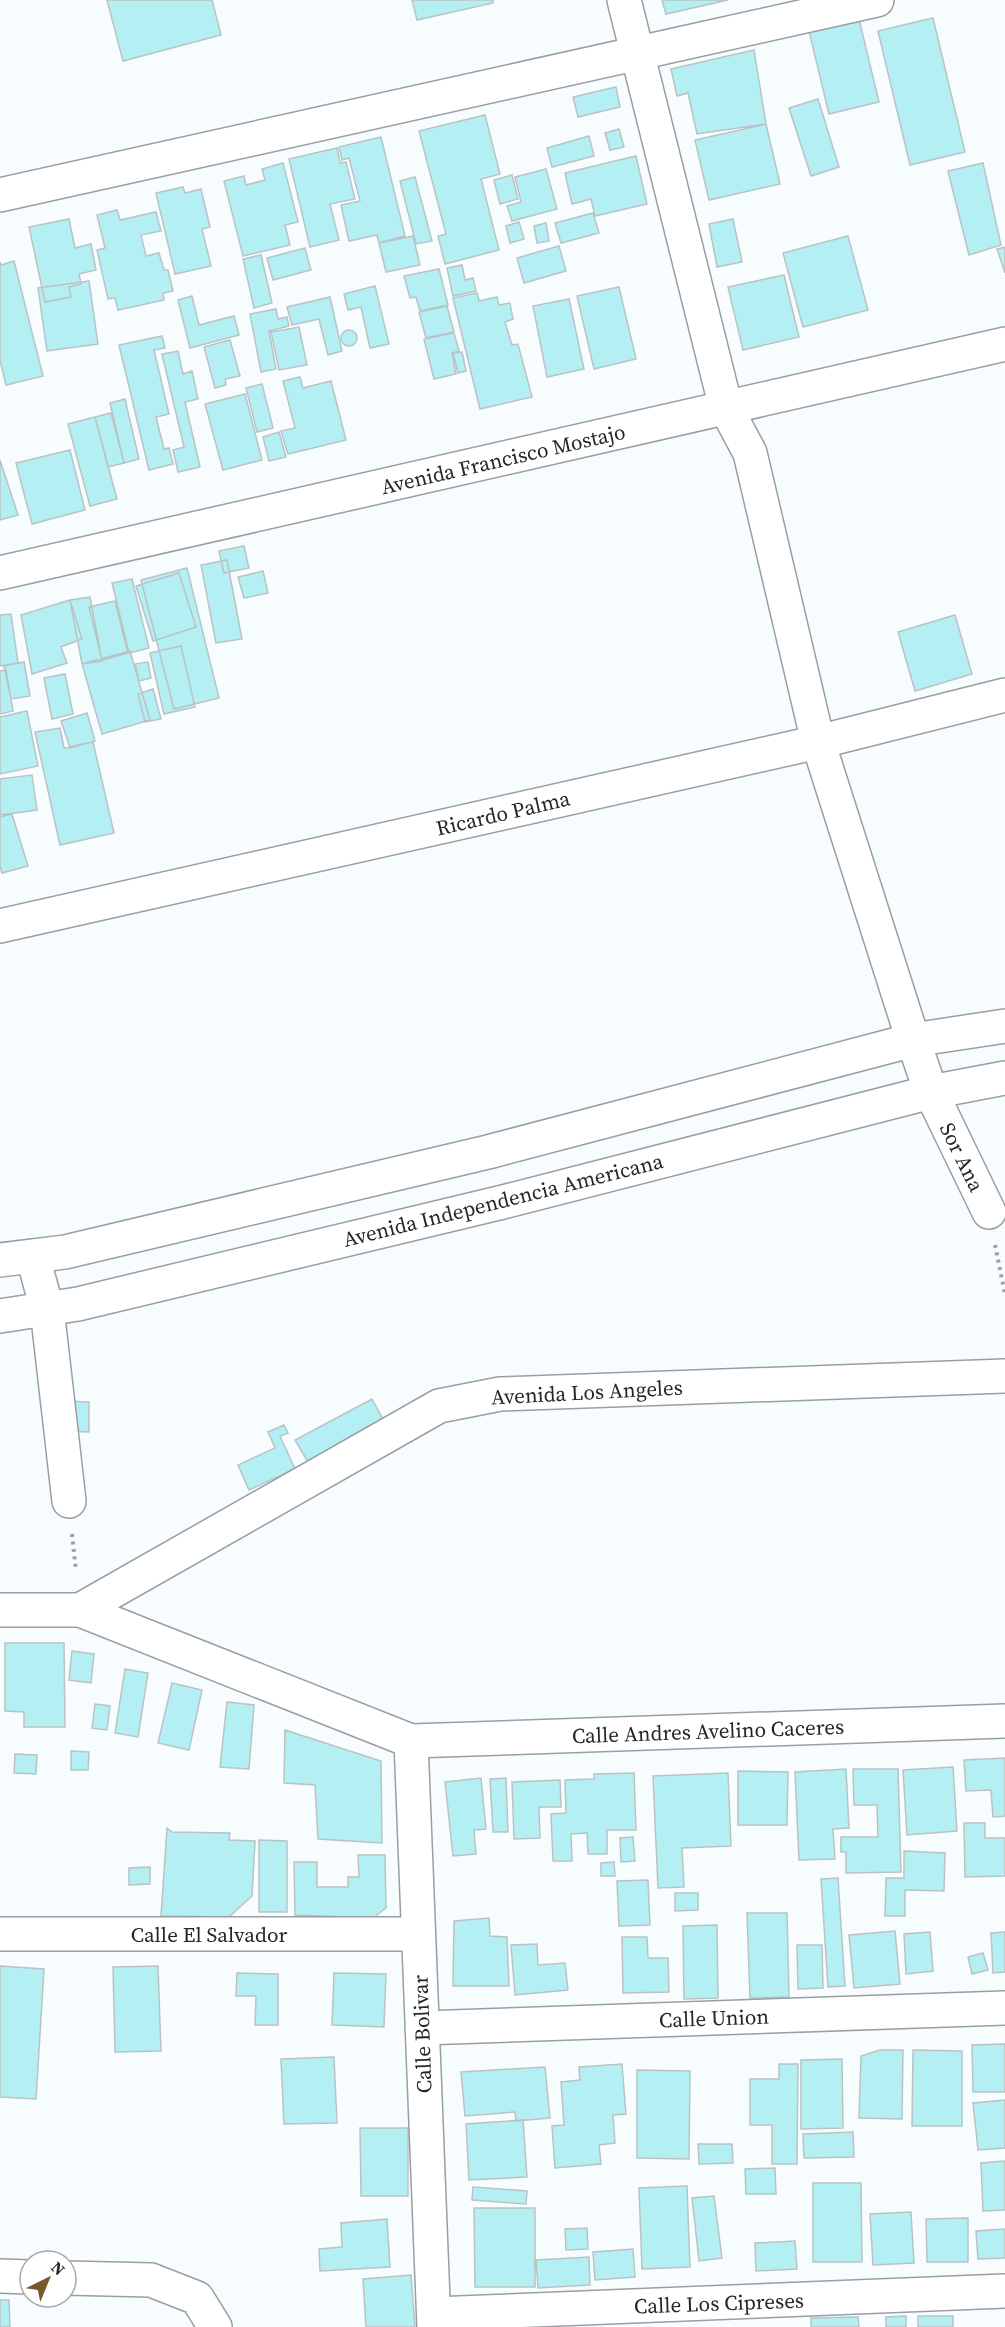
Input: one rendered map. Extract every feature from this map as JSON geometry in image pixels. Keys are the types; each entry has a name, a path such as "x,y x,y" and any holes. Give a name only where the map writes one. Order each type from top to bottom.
{"street":[{"name":"Sor Ana","path":"624,0 726,408 750,453 818,742 931,1092 989,1212"},
{"path":"0,195 877,0"},
{"name":"Avenida Francisco Mostajo","path":"0,573 1005,344"},
{"name":"Ricardo Palma","path":"0,926 818,742 1005,695"},
{"path":"0,1260 65,1252 488,1152 913,1040 1005,1026"},
{"name":"Avenida Independencia Americana","path":"0,1316 78,1304 492,1205 931,1092 1005,1078"},
{"path":"33,1257 47,1310 69,1501"},
{"name":"Avenida Los Angeles","path":"80,1610 439,1406 500,1394 1005,1376"},
{"path":"0,1610 80,1610 411,1741"},
{"name":"Calle Andres Avelino Caceres","path":"411,1741 1005,1721"},
{"name":"Calle Bolivar","path":"411,1741 434,2321"},
{"name":"Calle El Salvador","path":"0,1934 418,1934"},
{"name":"Calle Union","path":"422,2028 1005,2008"},
{"path":"0,2276 18,2277"},
{"path":"78,2278 151,2280 197,2298 215,2327"},
{"name":"Calle Los Cipreses","path":"434,2321 1005,2291"}],"path":[{"name":"Sor Ana","path":"989,1212 1005,1294"},
{"path":"69,1501 80,1610"}],"building":[{"path":"107,0 212,0 221,35 123,61"},
{"path":"412,0 493,0 493,3 417,20"},
{"path":"662,0 728,0 666,14"},
{"path":"933,18 965,152 910,165 878,31"},
{"path":"859,19 879,102 829,114 809,31"},
{"path":"754,50 766,124 697,134 688,93 677,96 671,69"},
{"path":"616,87 620,107 578,117 573,97"},
{"path":"818,99 839,167 811,176 789,108"},
{"path":"485,115 500,174 481,179 499,250 445,264 438,236 446,234 419,131"},
{"path":"766,124 780,184 709,200 695,140"},
{"path":"619,129 624,147 610,150 605,133"},
{"path":"589,136 594,156 552,167 547,148"},
{"path":"381,137 405,236 379,243 377,235 349,241 341,205 360,201 349,158 342,160 339,147"},
{"path":"337,148 340,163 346,162 355,199 330,204 339,240 310,247 289,159"},
{"path":"636,156 647,204 595,216 591,199 572,204 565,173"},
{"path":"283,163 298,222 285,225 290,245 243,256 224,181 244,176 246,185 265,180 262,169"},
{"path":"983,163 1001,245 969,255 948,171"},
{"path":"546,169 557,209 512,221 507,206 521,202 515,177"},
{"path":"512,175 518,199 500,204 494,180"},
{"path":"415,177 432,241 416,244 400,181"},
{"path":"183,187 185,193 201,189 210,227 202,229 211,266 175,274 156,193"},
{"path":"117,210 120,220 156,212 161,231 141,235 146,256 159,253 164,270 168,270 173,291 163,293 164,300 118,310 115,298 108,299 97,250 105,248 97,215"},
{"path":"593,213 599,233 561,243 555,223"},
{"path":"69,219 75,248 91,244 96,270 79,274 81,284 69,287 71,297 45,302 29,227"},
{"path":"733,219 742,262 717,267 709,224"},
{"path":"519,222 524,239 510,243 506,226"},
{"path":"546,223 549,241 537,243 534,226"},
{"path":"413,236 420,265 386,272 379,243"},
{"path":"848,236 868,310 803,327 783,253"},
{"path":"559,246 566,271 524,283 517,258"},
{"path":"1005,247 1005,273 997,249"},
{"path":"305,248 311,270 273,280 267,258"},
{"path":"261,255 272,303 254,308 243,259"},
{"path":"14,261 43,376 6,385 0,360 0,262 1,265"},
{"path":"462,265 465,280 473,278 476,291 453,296 447,268"},
{"path":"439,269 448,305 420,311 416,297 410,298 404,276"},
{"path":"784,275 799,337 743,350 728,287"},
{"path":"89,281 98,344 47,351 38,288"},
{"path":"375,286 389,344 370,348 361,307 348,310 344,294"},
{"path":"619,287 636,359 594,369 577,296"},
{"path":"477,293 479,301 497,297 499,305 510,303 513,319 505,322 512,345 518,344 532,397 480,409 453,298"},
{"path":"192,296 199,325 234,316 239,335 190,348 178,300"},
{"path":"330,297 342,351 328,355 319,319 292,325 287,307"},
{"path":"569,299 584,369 547,377 533,306"},
{"path":"447,306 454,332 426,338 419,312"},
{"path":"276,309 278,319 287,317 289,326 269,331 276,369 261,372 250,314"},
{"path":"299,327 307,365 279,370 271,332"},
{"path":"349,330 357,338 349,346 341,338"},
{"path":"454,333 459,351 452,353 456,374 434,379 424,339"},
{"path":"162,336 165,348 154,350 169,414 156,417 164,449 169,448 173,464 149,470 119,345"},
{"path":"230,340 240,376 225,379 226,385 215,388 204,347"},
{"path":"178,351 183,374 192,371 198,399 185,402 200,467 178,472 173,450 184,447 162,354"},
{"path":"462,352 466,371 458,373 453,353"},
{"path":"300,377 303,388 331,381 346,440 288,454 281,431 295,428 283,381"},
{"path":"262,384 273,428 257,432 246,388"},
{"path":"245,394 262,460 223,470 205,404"},
{"path":"125,399 139,459 124,463 110,403"},
{"path":"111,413 124,463 108,467 95,417"},
{"path":"95,417 117,499 90,506 68,424"},
{"path":"279,432 286,457 269,461 263,437"},
{"path":"70,450 85,510 32,524 16,463"},
{"path":"0,460 18,515 0,520"},
{"path":"244,546 249,568 224,573 219,551"},
{"path":"227,560 242,639 216,643 201,565"},
{"path":"187,568 219,698 174,709 141,580"},
{"path":"263,571 268,593 244,598 238,577"},
{"path":"179,573 196,627 153,641 136,586"},
{"path":"132,579 149,648 129,653 112,583"},
{"path":"90,597 102,661 82,664 70,600"},
{"path":"70,600 82,639 61,647 67,663 32,674 21,615"},
{"path":"115,601 128,653 102,660 89,607"},
{"path":"11,614 18,663 0,666 0,615"},
{"path":"955,615 972,674 915,691 898,632"},
{"path":"181,646 195,707 164,714 150,653"},
{"path":"130,651 150,720 102,734 82,664"},
{"path":"24,662 30,696 11,699 4,666"},
{"path":"148,662 151,678 139,681 135,664"},
{"path":"6,670 13,711 0,714 0,671"},
{"path":"65,674 73,714 52,719 44,678"},
{"path":"153,689 161,719 145,722 138,694"},
{"path":"27,711 38,766 0,774 0,717"},
{"path":"87,713 95,741 70,748 61,721"},
{"path":"60,728 64,748 93,742 114,833 60,845 35,732"},
{"path":"32,775 37,810 0,815 0,779"},
{"path":"12,814 28,866 2,873 0,817"},
{"path":"372,1399 384,1421 308,1462 295,1440"},
{"path":"63,1401 89,1402 89,1432 63,1431"},
{"path":"284,1425 288,1433 280,1436 295,1469 249,1490 238,1465 275,1448 268,1432"},
{"path":"5,1643 64,1643 65,1727 24,1727 24,1712 5,1711"},
{"path":"72,1651 94,1654 91,1683 69,1680"},
{"path":"125,1669 148,1673 138,1737 115,1733"},
{"path":"172,1683 202,1690 189,1750 158,1743"},
{"path":"227,1702 254,1705 249,1769 220,1767"},
{"path":"95,1704 110,1706 107,1730 92,1728"},
{"path":"285,1730 381,1761 382,1843 318,1839 315,1785 284,1783"},
{"path":"71,1751 89,1752 88,1770 71,1770"},
{"path":"15,1754 37,1755 36,1774 14,1773"},
{"path":"1005,1758 1005,1816 993,1817 991,1790 966,1791 964,1760"},
{"path":"953,1767 957,1831 907,1835 903,1770"},
{"path":"846,1769 849,1828 833,1829 835,1859 799,1860 795,1772"},
{"path":"853,1769 898,1769 901,1872 846,1873 846,1852 841,1852 841,1837 878,1837 877,1805 854,1805"},
{"path":"738,1771 788,1772 787,1825 738,1825"},
{"path":"634,1773 636,1830 607,1830 607,1854 588,1854 587,1833 571,1834 572,1861 553,1861 551,1814 566,1813 565,1780 594,1779 594,1774"},
{"path":"728,1773 731,1846 682,1848 684,1887 658,1888 653,1776"},
{"path":"481,1778 486,1829 474,1830 476,1854 453,1856 445,1782"},
{"path":"506,1778 508,1832 493,1832 490,1779"},
{"path":"560,1780 561,1807 539,1807 540,1838 514,1839 512,1782"},
{"path":"964,1823 985,1823 985,1838 1005,1838 1005,1876 965,1877"},
{"path":"167,1828 172,1832 230,1833 229,1840 255,1841 252,1896 229,1917 161,1916"},
{"path":"633,1837 635,1861 621,1862 620,1838"},
{"path":"259,1840 287,1841 287,1912 259,1912"},
{"path":"904,1851 945,1853 944,1891 905,1890 905,1916 885,1916 886,1878 904,1878"},
{"path":"358,1855 385,1855 386,1908 373,1918 295,1915 294,1862 317,1862 317,1887 348,1887 348,1877 359,1877"},
{"path":"614,1862 615,1876 601,1876 601,1863"},
{"path":"150,1867 150,1884 129,1885 129,1868"},
{"path":"838,1878 845,1986 828,1987 821,1879"},
{"path":"648,1880 650,1925 619,1926 617,1881"},
{"path":"675,1893 698,1893 698,1910 675,1911"},
{"path":"747,1913 787,1913 789,1997 750,1998"},
{"path":"489,1918 490,1936 507,1937 509,1986 453,1986 454,1921"},
{"path":"717,1925 718,1998 684,1999 683,1926"},
{"path":"895,1931 900,1984 854,1988 849,1935"},
{"path":"930,1932 933,1971 906,1974 904,1934"},
{"path":"1005,1932 1005,1972 993,1973 991,1933"},
{"path":"622,1937 647,1937 648,1958 668,1958 669,1992 623,1993"},
{"path":"537,1944 538,1965 565,1963 568,1990 515,1995 511,1945"},
{"path":"797,1945 822,1945 823,1988 798,1989"},
{"path":"983,1953 988,1970 972,1974 968,1957"},
{"path":"0,1966 44,1969 36,2099 0,2097"},
{"path":"158,1966 161,2051 115,2052 113,1967"},
{"path":"237,1973 278,1974 278,2025 255,2025 256,1996 236,1996"},
{"path":"334,1973 386,1974 384,2027 332,2025"},
{"path":"1005,2044 1005,2092 973,2092 972,2045"},
{"path":"880,2050 903,2050 902,2119 859,2118 861,2056"},
{"path":"913,2050 962,2051 962,2126 912,2126"},
{"path":"334,2057 337,2123 284,2124 281,2059"},
{"path":"842,2059 843,2128 801,2129 801,2060"},
{"path":"622,2064 626,2114 613,2115 615,2143 599,2145 601,2164 555,2168 552,2126 564,2125 561,2082 580,2080 579,2067"},
{"path":"779,2064 798,2064 797,2164 772,2164 772,2125 750,2125 750,2079 779,2079"},
{"path":"545,2067 550,2118 516,2121 515,2112 465,2116 461,2072"},
{"path":"637,2070 690,2071 689,2159 637,2158"},
{"path":"1005,2100 1005,2148 978,2150 973,2103"},
{"path":"523,2120 527,2177 469,2180 466,2124"},
{"path":"360,2128 408,2128 408,2196 361,2196"},
{"path":"853,2132 854,2157 804,2158 803,2134"},
{"path":"698,2144 732,2144 733,2163 699,2164"},
{"path":"1005,2161 1005,2210 983,2211 981,2163"},
{"path":"775,2168 776,2194 746,2194 745,2169"},
{"path":"813,2183 861,2183 862,2262 813,2262"},
{"path":"687,2186 690,2267 642,2269 639,2188"},
{"path":"473,2187 527,2191 526,2204 472,2200"},
{"path":"714,2196 722,2258 699,2261 692,2198"},
{"path":"474,2208 535,2208 535,2287 475,2287"},
{"path":"911,2212 914,2263 873,2265 870,2214"},
{"path":"968,2218 968,2262 927,2262 926,2219"},
{"path":"387,2219 390,2267 320,2271 319,2249 342,2247 341,2223"},
{"path":"587,2228 588,2249 566,2250 565,2229"},
{"path":"1005,2229 1005,2258 978,2259 976,2231"},
{"path":"795,2241 797,2269 756,2271 755,2243"},
{"path":"633,2249 635,2277 595,2280 593,2252"},
{"path":"589,2257 590,2285 538,2288 536,2260"},
{"path":"411,2275 415,2327 366,2327 363,2279"},
{"path":"0,2300 9,2300 10,2327 0,2327"},
{"path":"906,2316 906,2327 886,2327 886,2317"},
{"path":"918,2316 953,2316 953,2327 918,2327"},
{"path":"858,2317 859,2327 811,2327 811,2318"}]}
